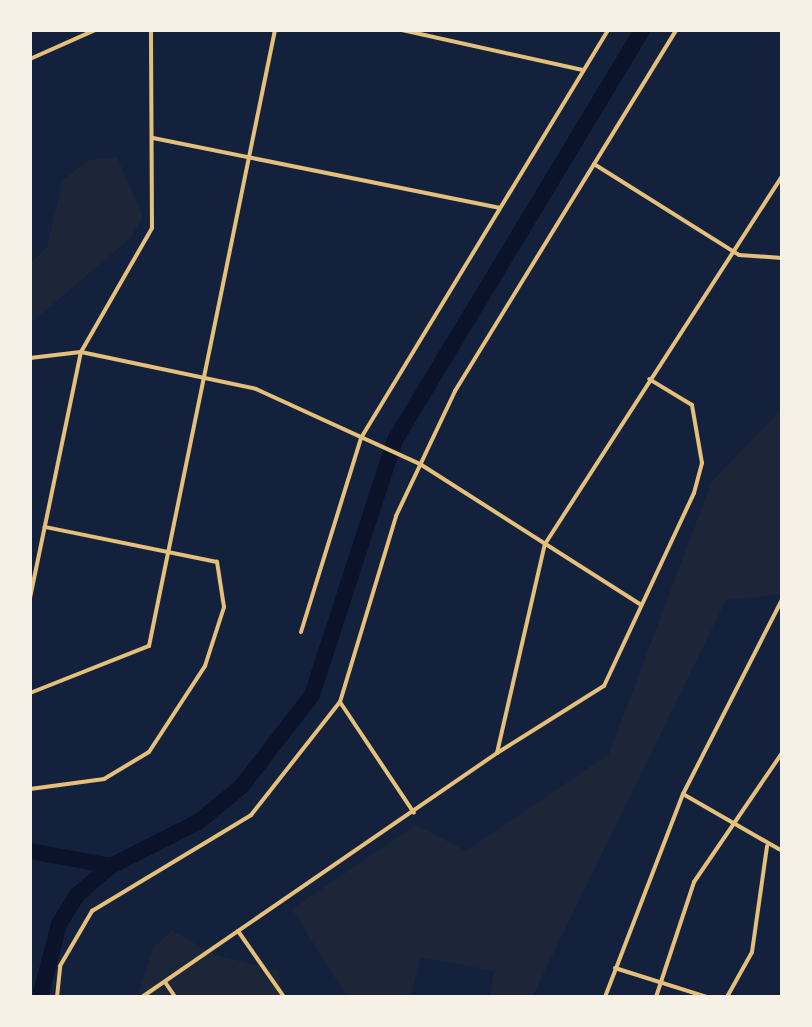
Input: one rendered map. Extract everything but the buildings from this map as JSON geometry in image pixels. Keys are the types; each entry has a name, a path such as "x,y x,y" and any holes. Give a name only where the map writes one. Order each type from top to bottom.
{"street":[{"path":"30,59 95,30"},
{"path":"30,598 81,352 152,228 151,30"},
{"path":"30,693 144,651 168,552 275,30"},
{"path":"402,30 583,70"},
{"path":"301,632 363,439 608,30"},
{"path":"57,997 60,966 92,911 251,815 340,702 396,516 418,463 455,391 676,30"},
{"path":"153,138 499,208"},
{"path":"594,164 733,250 782,258"},
{"path":"497,753 545,544 782,176"},
{"path":"30,358 81,352 256,389 418,463 641,605"},
{"path":"142,997 414,813 497,753 604,686 702,463 692,405 649,379"},
{"path":"30,789 104,779 130,767 149,752 205,666 221,622 222,569 217,562 45,527"},
{"path":"605,997 683,794 782,600"},
{"path":"340,702 414,813"},
{"path":"656,997 694,882 782,753"},
{"path":"683,794 767,846 782,851"},
{"path":"727,997 752,952 767,846"},
{"path":"238,931 284,997"},
{"path":"615,968 707,997"},
{"path":"164,982 175,997"}],"shaded area":[{"path":"117,157 143,217 130,238 30,324 30,263 47,247 63,180 89,160"},
{"path":"782,409 782,594 726,600 532,997 489,997 494,971 420,957 411,997 347,997 292,909 416,825 466,851 609,754 712,481"},
{"path":"172,931 216,955 279,971 282,997 137,997 154,947"}],"waterway":[{"path":"40,997 59,924 77,895 111,866 198,822 241,787 312,695 395,440 642,30"},
{"path":"30,851 111,866"}]}
